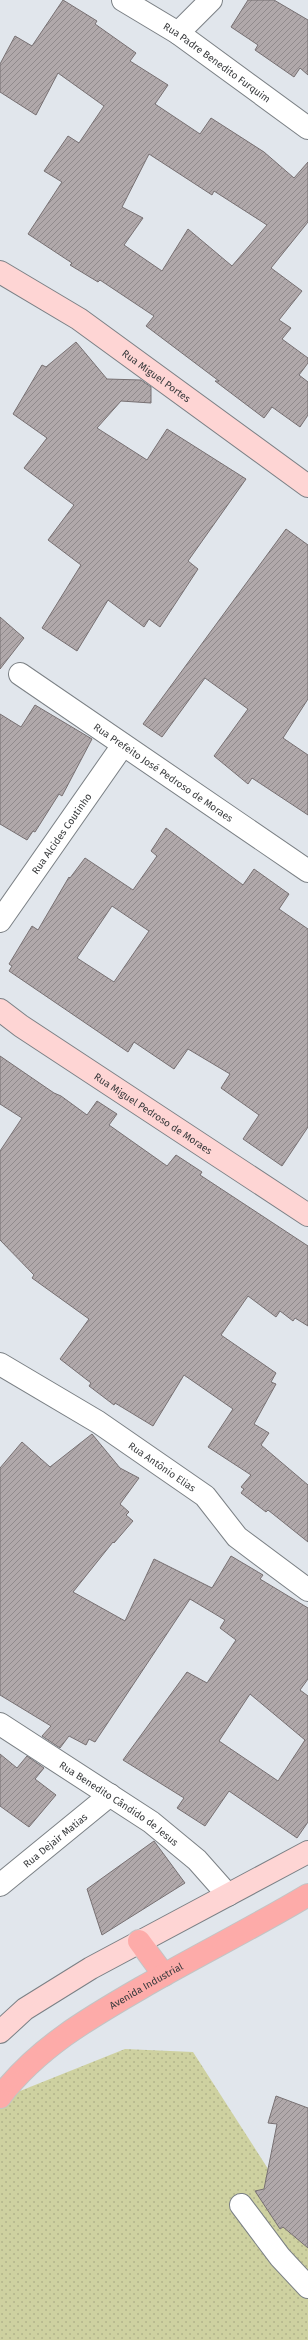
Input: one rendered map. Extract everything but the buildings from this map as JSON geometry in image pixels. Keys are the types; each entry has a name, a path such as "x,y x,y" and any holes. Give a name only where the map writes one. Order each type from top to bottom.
{"main road":[{"name":"Avenida Industrial","path":"0,2097 32,2063 55,2042 90,2017 308,1896"},
{"path":"139,1941 164,1975"}],"street":[{"name":"Rua Padre Benedito Furquim","path":"123,0 178,33 308,128"},
{"path":"178,33 211,0"},
{"name":"Rua Miguel Portes","path":"0,272 79,319 308,486"},
{"name":"Rua Prefeito José Pedroso de Moraes","path":"20,674 308,871"},
{"name":"Rua Alcides Coutinho","path":"0,921 123,745"},
{"name":"Rua Miguel Pedroso de Moraes","path":"0,1010 21,1026 308,1215"},
{"name":"Rua Antônio Elias","path":"0,1364 98,1422 205,1496 237,1537 308,1590"},
{"name":"Rua Benedito Cândido de Jesus","path":"0,1724 151,1822 197,1860 228,1895"},
{"name":"Rua Dejair Matias","path":"0,1885 110,1795"},
{"path":"0,2032 25,2009 91,1968 308,1852"},
{"path":"240,2205 280,2257 308,2287"}],"green space":[{"path":"125,2049 193,2052 308,2231 308,2340 0,2340 0,2099"}]}
